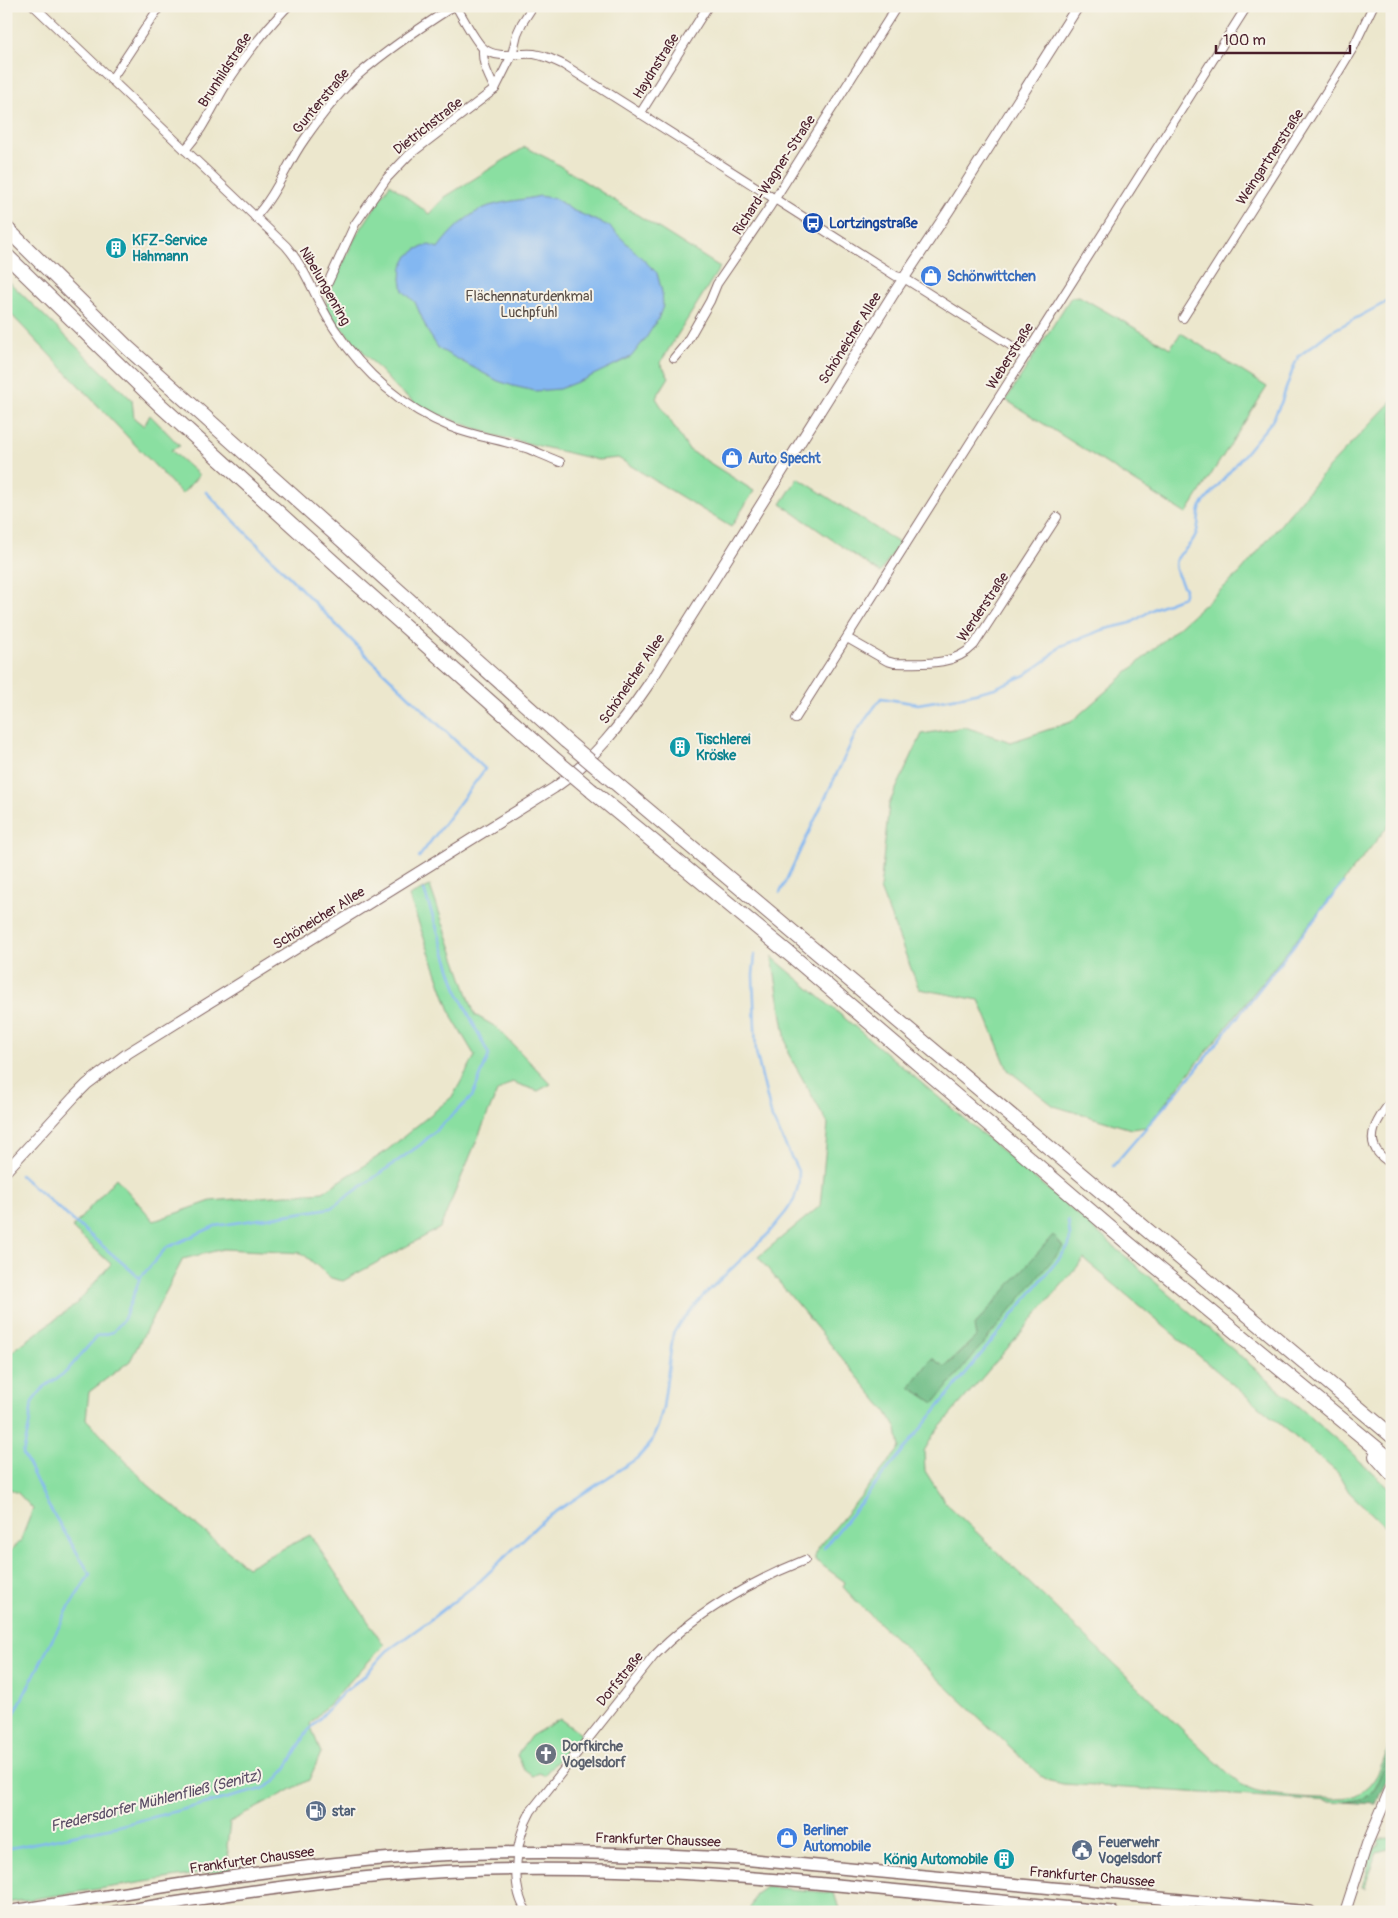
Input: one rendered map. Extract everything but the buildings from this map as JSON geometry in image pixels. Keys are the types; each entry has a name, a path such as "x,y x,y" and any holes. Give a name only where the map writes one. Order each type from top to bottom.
{"highway":[{"path":"6,228 128,348 606,776 1392,1436"},
{"path":"6,255 160,405 552,757 798,961 1129,1244 1392,1461"},
{"path":"1362,1411 1392,1430"},
{"path":"1352,1427 1392,1474"}],"main road":[{"name":"Frankfurter Chaussee","path":"6,1912 298,1868 406,1857 518,1852 621,1853 742,1859 1310,1912"},
{"path":"115,1912 318,1883 420,1872 516,1870 657,1871 760,1878 1112,1912"}],"street":[{"name":"Nibelungenring","path":"34,6 292,253 336,331 370,373 401,399 430,418 451,427 528,449 560,462"},
{"path":"112,80 160,6"},
{"name":"Brunhildstraße","path":"185,150 204,125 224,88 246,56 288,6"},
{"path":"455,6 482,48 492,54 532,54 548,57 896,276 904,278 1026,355"},
{"name":"Gunterstraße","path":"255,217 266,203 303,141 358,75 393,48 455,6"},
{"name":"Dietrichstraße","path":"315,292 326,287 355,224 387,178 409,155 495,88 512,55 518,34 533,6"},
{"name":"Haydnstraße","path":"640,114 708,6"},
{"name":"Richard-Wagner-Straße","path":"674,358 685,345 710,301 717,284 898,6"},
{"name":"Schöneicher Allee","path":"6,1171 87,1084 128,1053 554,788 595,753 611,736 648,685 1078,6"},
{"name":"Weberstraße","path":"795,719 1247,6"},
{"name":"Weingartnerstraße","path":"1183,318 1335,78 1353,48 1373,6"},
{"path":"482,48 482,58 486,72 495,88"},
{"name":"Werderstraße","path":"848,638 894,664 946,661 966,653 974,645 1057,518"},
{"path":"1392,1100 1376,1122 1372,1131 1372,1137 1375,1147 1383,1159 1392,1164"},
{"name":"Dorfstraße","path":"516,1870 524,1822 531,1811 666,1644 716,1606 784,1569 805,1560"},
{"path":"1345,1912 1364,1851 1392,1785"},
{"path":"516,1870 518,1897 527,1912"}],"green space":[{"name":"Flächennaturdenkmal Luchpfuhl","path":"525,147 549,159 720,267 660,363 669,377 656,398 688,449 754,491 731,527 618,458 598,460 493,435 422,408 397,389 327,312 326,299 355,238 390,184 429,214 445,197"},
{"path":"6,279 132,400 134,418 144,426 150,415 180,446 171,450 199,475 182,494 6,309"},
{"path":"1079,296 1170,348 1181,333 1267,387 1186,514 1006,400 1071,297"},
{"path":"1392,401 1392,821 1146,1127 1131,1129 1054,1106 1008,1070 979,1000 919,989 880,889 889,804 922,734 965,727 1011,742 1071,722 1240,573 1327,469"},
{"path":"798,478 899,543 880,573 781,504"},
{"path":"430,886 475,1015 496,1027 551,1084 538,1091 512,1082 497,1092 440,1228 343,1281 331,1278 302,1253 223,1249 183,1259 130,1361 89,1392 86,1419 148,1485 247,1567 310,1535 384,1645 310,1724 321,1753 309,1780 230,1822 227,1846 231,1869 6,1903 6,1555 20,1542 33,1509 18,1493 6,1487 6,1356 76,1304 111,1264 72,1228 116,1178 154,1221 211,1201 323,1192 385,1152 453,1096 475,1056 453,1019 409,896"},
{"path":"772,957 1063,1202 1345,1447 1392,1491 1392,1533 1349,1492 1338,1473 1084,1259 934,1434 924,1451 925,1471 945,1502 1238,1782 1248,1789 1275,1795 1337,1798 1357,1795 1369,1786 1377,1775 1392,1737 1390,1750 1376,1786 1368,1796 1345,1802 1063,1784 1050,1781 1041,1776 859,1604 843,1587 845,1582 815,1560 815,1554 820,1546 900,1448 897,1429 886,1411 758,1257 820,1206 828,1124 788,1053","holes":["976,1337 934,1402 910,1387 944,1367"]},
{"path":"1053,1235 1063,1247 934,1403 910,1387 932,1358 945,1367 976,1337 974,1326"},
{"path":"560,1719 582,1735 544,1775 539,1773 533,1776 525,1771 517,1755 531,1736"},
{"path":"1392,1745 1392,1766 1376,1804 1345,1802 1363,1798 1371,1793"},
{"path":"1392,1839 1392,1848 1377,1852 1365,1888 1362,1887 1372,1852 1380,1844 1378,1840"},
{"path":"766,1887 834,1893 840,1912 748,1912 756,1894"}],"water":[{"path":"540,196 556,199 572,210 609,226 657,273 662,292 663,306 658,319 631,357 559,389 535,391 498,381 439,349 428,332 415,302 403,291 401,279 402,267 408,256 417,249 429,245 438,248 454,229 474,213 495,204"}],"waterway":[{"name":"Fredersdorfer Mühlenfließ (Senitz)","path":"780,893 857,731 881,698 918,704 995,688 1025,675 1045,661 1061,646 1102,630 1131,623 1155,608 1183,597 1185,589 1178,577 1175,562 1196,534 1201,506 1272,421 1299,356 1330,332 1392,299"},
{"path":"206,492 366,655 485,769 419,857"},
{"path":"1113,1166 1195,1071 1343,883"},
{"path":"6,1730 68,1609 90,1574 48,1505 23,1454 32,1402 44,1387 66,1372 97,1336 113,1332 124,1319 140,1278 166,1248 215,1226 331,1208 420,1145 472,1097 489,1055 459,995 424,890"},
{"name":"Fredersdorfer Mühlenfließ (Senitz)","path":"6,1849 118,1826 263,1789 276,1781 287,1767 308,1731 344,1692 364,1676 387,1651 480,1581 543,1520 639,1457 651,1443 663,1408 673,1334 703,1296 767,1235 794,1200 798,1186 799,1173 772,1118 756,1052 753,975 755,955"},
{"path":"20,1175 140,1278"},
{"path":"824,1548 1069,1246 1068,1220"}],"place":[{"name":"Lortzingstraße","path":"813,223"},
{"name":"KFZ-Service Hahmann","path":"116,248"},
{"name":"Schönwittchen","path":"931,276"},
{"name":"Auto Specht","path":"732,458"},
{"name":"Tischlerei Kröske","path":"680,747"},
{"name":"Dorfkirche Vogelsdorf","path":"546,1754"},
{"name":"star","path":"316,1811"},
{"name":"Berliner Automobile","path":"787,1838"},
{"name":"Feuerwehr Vogelsdorf","path":"1082,1850"},
{"name":"König Automobile","path":"1004,1859"}]}
